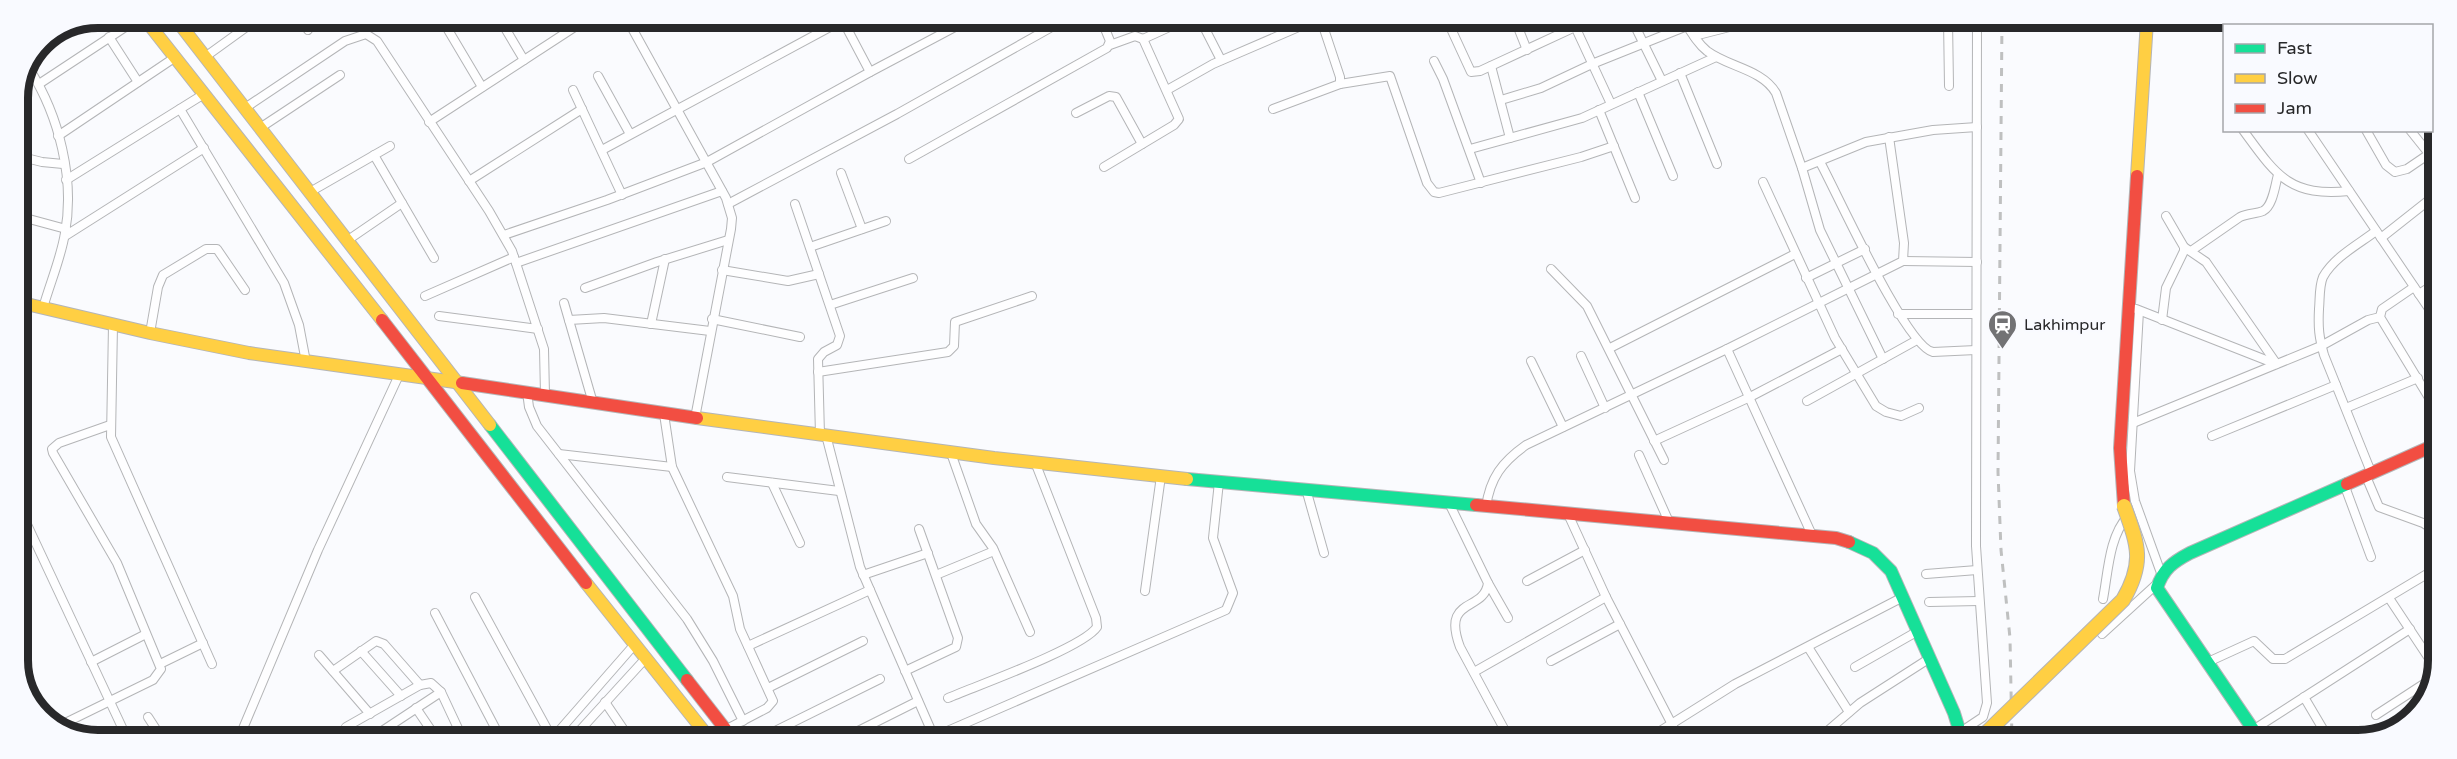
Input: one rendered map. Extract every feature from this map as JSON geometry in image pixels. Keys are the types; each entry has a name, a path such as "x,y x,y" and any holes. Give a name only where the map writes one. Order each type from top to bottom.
{"main road":[{"path":"152,29 703,730"},
{"path":"183,29 726,730"},
{"path":"1989,730 2123,600 2133,583 2140,561 2131,506 2120,465 2135,309 2147,29"},
{"path":"28,305 208,346 306,362 454,381 664,414 951,453 1219,482 1812,535 1853,543 1880,557 1891,571 1957,722 1958,730"},
{"path":"2254,730 2157,588 2160,577 2172,562 2190,553 2428,448"}],"street":[{"path":"39,84 122,29"},
{"path":"205,57 239,29"},
{"path":"448,29 482,87"},
{"path":"506,29 524,60"},
{"path":"429,122 572,29"},
{"path":"633,29 707,162 728,204 732,218 695,418"},
{"path":"602,150 825,29"},
{"path":"847,29 870,72"},
{"path":"504,235 622,195 707,162 951,29"},
{"path":"728,204 897,114 1048,29"},
{"path":"1105,29 1110,45"},
{"path":"1143,39 1164,29"},
{"path":"1205,29 1221,60"},
{"path":"1167,90 1221,60 1294,29"},
{"path":"1324,29 1340,84"},
{"path":"1451,29 1471,72 1527,50 1564,29"},
{"path":"1519,29 1527,50"},
{"path":"1575,29 1611,104"},
{"path":"1637,29 1662,81"},
{"path":"1501,100 1550,84 1673,29"},
{"path":"1690,29 1706,50 1770,84 1779,99 1820,230 1883,359"},
{"path":"1694,36 1722,29"},
{"path":"1948,29 1949,86"},
{"path":"1967,730 1986,712 1977,570 1977,29"},
{"path":"245,108 345,41 366,33 377,41 504,235 515,260 544,349 545,395"},
{"path":"909,159 1110,45 1135,36 1143,39 1179,115 1178,123 1104,167"},
{"path":"110,37 138,82"},
{"path":"1470,149 1569,123 1716,57"},
{"path":"58,136 174,58"},
{"path":"1434,61 1470,149 1481,183"},
{"path":"1491,66 1510,138"},
{"path":"1680,73 1717,164"},
{"path":"33,75 47,99 58,136 68,203 65,233 42,308"},
{"path":"260,128 340,75"},
{"path":"598,76 630,134"},
{"path":"1273,109 1340,84 1390,76 1429,189 1439,193 1581,158 1614,146"},
{"path":"573,90 622,195"},
{"path":"1638,92 1673,176"},
{"path":"66,180 118,150 204,94"},
{"path":"1076,113 1109,96 1116,97 1143,144"},
{"path":"180,109 289,292 299,325 306,362"},
{"path":"469,181 582,109"},
{"path":"1599,110 1635,198"},
{"path":"1802,168 1866,142 1933,130 1977,127"},
{"path":"2245,132 2278,175 2292,185 2328,193 2349,191"},
{"path":"2309,132 2428,307"},
{"path":"2367,132 2386,165 2395,172 2407,169 2428,155"},
{"path":"2412,132 2428,153"},
{"path":"1889,137 1904,243 1903,261"},
{"path":"310,192 390,146"},
{"path":"65,233 204,148"},
{"path":"374,155 434,258"},
{"path":"28,159 63,164"},
{"path":"1820,162 1898,314 1926,351 1976,350"},
{"path":"841,173 862,229"},
{"path":"2162,320 2166,288 2187,249 2240,217 2265,210 2278,175"},
{"path":"1762,182 1842,349 1880,409 1901,416 1919,408"},
{"path":"425,296 515,260 722,191"},
{"path":"2428,201 2346,254 2324,277 2321,285 2318,328 2318,339 2346,408 2379,507 2428,526"},
{"path":"348,240 402,203"},
{"path":"795,204 840,341 819,356 818,372 823,435 863,575 918,701 928,730"},
{"path":"2166,216 2187,249 2206,262 2276,364"},
{"path":"28,220 65,233"},
{"path":"810,247 886,221"},
{"path":"585,288 665,259 729,240"},
{"path":"150,333 158,287 163,275 206,249 217,249 245,290"},
{"path":"1806,278 1865,249"},
{"path":"1610,348 1795,254"},
{"path":"651,324 665,259"},
{"path":"1486,507 1491,483 1505,462 1526,445 1727,349 1903,261 1977,262"},
{"path":"1551,269 1587,306 1664,460"},
{"path":"722,270 788,281 819,274"},
{"path":"830,305 913,278"},
{"path":"2428,286 2382,309 2380,317 2428,395"},
{"path":"818,372 948,352 954,346 955,322 1032,296"},
{"path":"564,303 593,403"},
{"path":"2102,634 2160,577 2131,506 2135,309 2276,364"},
{"path":"1898,314 1976,314"},
{"path":"439,316 538,329"},
{"path":"2133,423 2321,346 2368,320 2380,317"},
{"path":"569,320 595,318 710,331"},
{"path":"712,320 800,337"},
{"path":"113,325 110,425 115,448 212,664"},
{"path":"1807,401 1917,340"},
{"path":"1727,349 1812,535"},
{"path":"1654,441 1750,398 1842,349"},
{"path":"1581,356 1605,408"},
{"path":"1531,361 1563,427"},
{"path":"243,730 318,550 399,375"},
{"path":"2346,408 2418,378"},
{"path":"2212,436 2336,384"},
{"path":"527,392 531,415 687,620 713,661 743,721"},
{"path":"664,414 672,467 733,596 740,629 768,688 772,704 743,721 733,730"},
{"path":"67,722 157,677 161,669 117,563 52,449 59,443 110,425"},
{"path":"951,453 976,524 994,551 1030,632"},
{"path":"559,454 672,467"},
{"path":"1639,455 1669,522"},
{"path":"948,698 1055,654 1088,636 1096,627 1096,618 1035,462"},
{"path":"1145,591 1161,476"},
{"path":"727,477 839,491"},
{"path":"949,730 1226,610 1233,593 1213,538 1219,482"},
{"path":"772,483 800,543"},
{"path":"2344,484 2371,557"},
{"path":"1306,489 1324,553"},
{"path":"1449,503 1488,583 1508,618"},
{"path":"2103,599 2119,528 2131,506"},
{"path":"1568,514 1606,597 1674,730"},
{"path":"29,528 123,730"},
{"path":"905,671 951,650 957,644 957,632 919,529"},
{"path":"1527,581 1585,550"},
{"path":"936,575 994,551"},
{"path":"863,575 928,553"},
{"path":"1926,574 1977,570"},
{"path":"2208,662 2254,640 2273,659 2285,658 2428,573"},
{"path":"1488,583 1484,593 1459,612 1454,624 1460,646 1505,730"},
{"path":"748,646 870,590"},
{"path":"476,597 548,730"},
{"path":"1474,672 1606,597"},
{"path":"1661,730 1735,684 1903,597"},
{"path":"2389,597 2428,656"},
{"path":"1929,602 1979,601"},
{"path":"435,613 496,730"},
{"path":"1551,661 1620,624"},
{"path":"2263,730 2304,697 2410,629"},
{"path":"1855,667 1918,631"},
{"path":"91,662 146,634"},
{"path":"768,688 863,641"},
{"path":"333,671 371,643 380,642 420,685"},
{"path":"160,664 203,643"},
{"path":"559,730 635,644"},
{"path":"1808,647 1849,712"},
{"path":"361,651 400,696"},
{"path":"318,655 370,714"},
{"path":"580,730 646,658"},
{"path":"1828,730 1849,712 1930,658"},
{"path":"777,730 880,679"},
{"path":"346,727 420,685 431,683 441,692 460,730"},
{"path":"2376,715 2424,684"},
{"path":"388,730 441,692"},
{"path":"2304,697 2324,730"},
{"path":"860,730 918,701"},
{"path":"605,702 624,730"},
{"path":"416,708 431,730"},
{"path":"148,717 156,730"}],"railway":[{"path":"2002,29 1998,472 2001,550 2010,638 2012,730"}],"traffic: fast":[{"path":"490,425 687,680"},
{"path":"1187,479 1476,505"},
{"path":"2254,730 2157,588 2159,581 2166,571 2184,556 2347,484"},
{"path":"1849,542 1873,553 1891,571 1954,713 1958,730"}],"traffic: slow":[{"path":"153,29 382,320"},
{"path":"184,29 490,425"},
{"path":"2137,176 2146,29"},
{"path":"28,304 249,353 462,383"},
{"path":"697,418 994,458 1187,479"},
{"path":"1989,730 2123,600 2130,587 2137,564 2136,543 2124,506"},
{"path":"586,583 703,730"}],"traffic: jam":[{"path":"2124,506 2120,448 2137,176"},
{"path":"382,320 586,583"},
{"path":"462,383 697,418"},
{"path":"2347,484 2428,448"},
{"path":"1476,505 1836,538 1849,542"},
{"path":"687,680 726,730"}],"place":[{"name":"Lakhimpur","path":"2003,350"}]}
